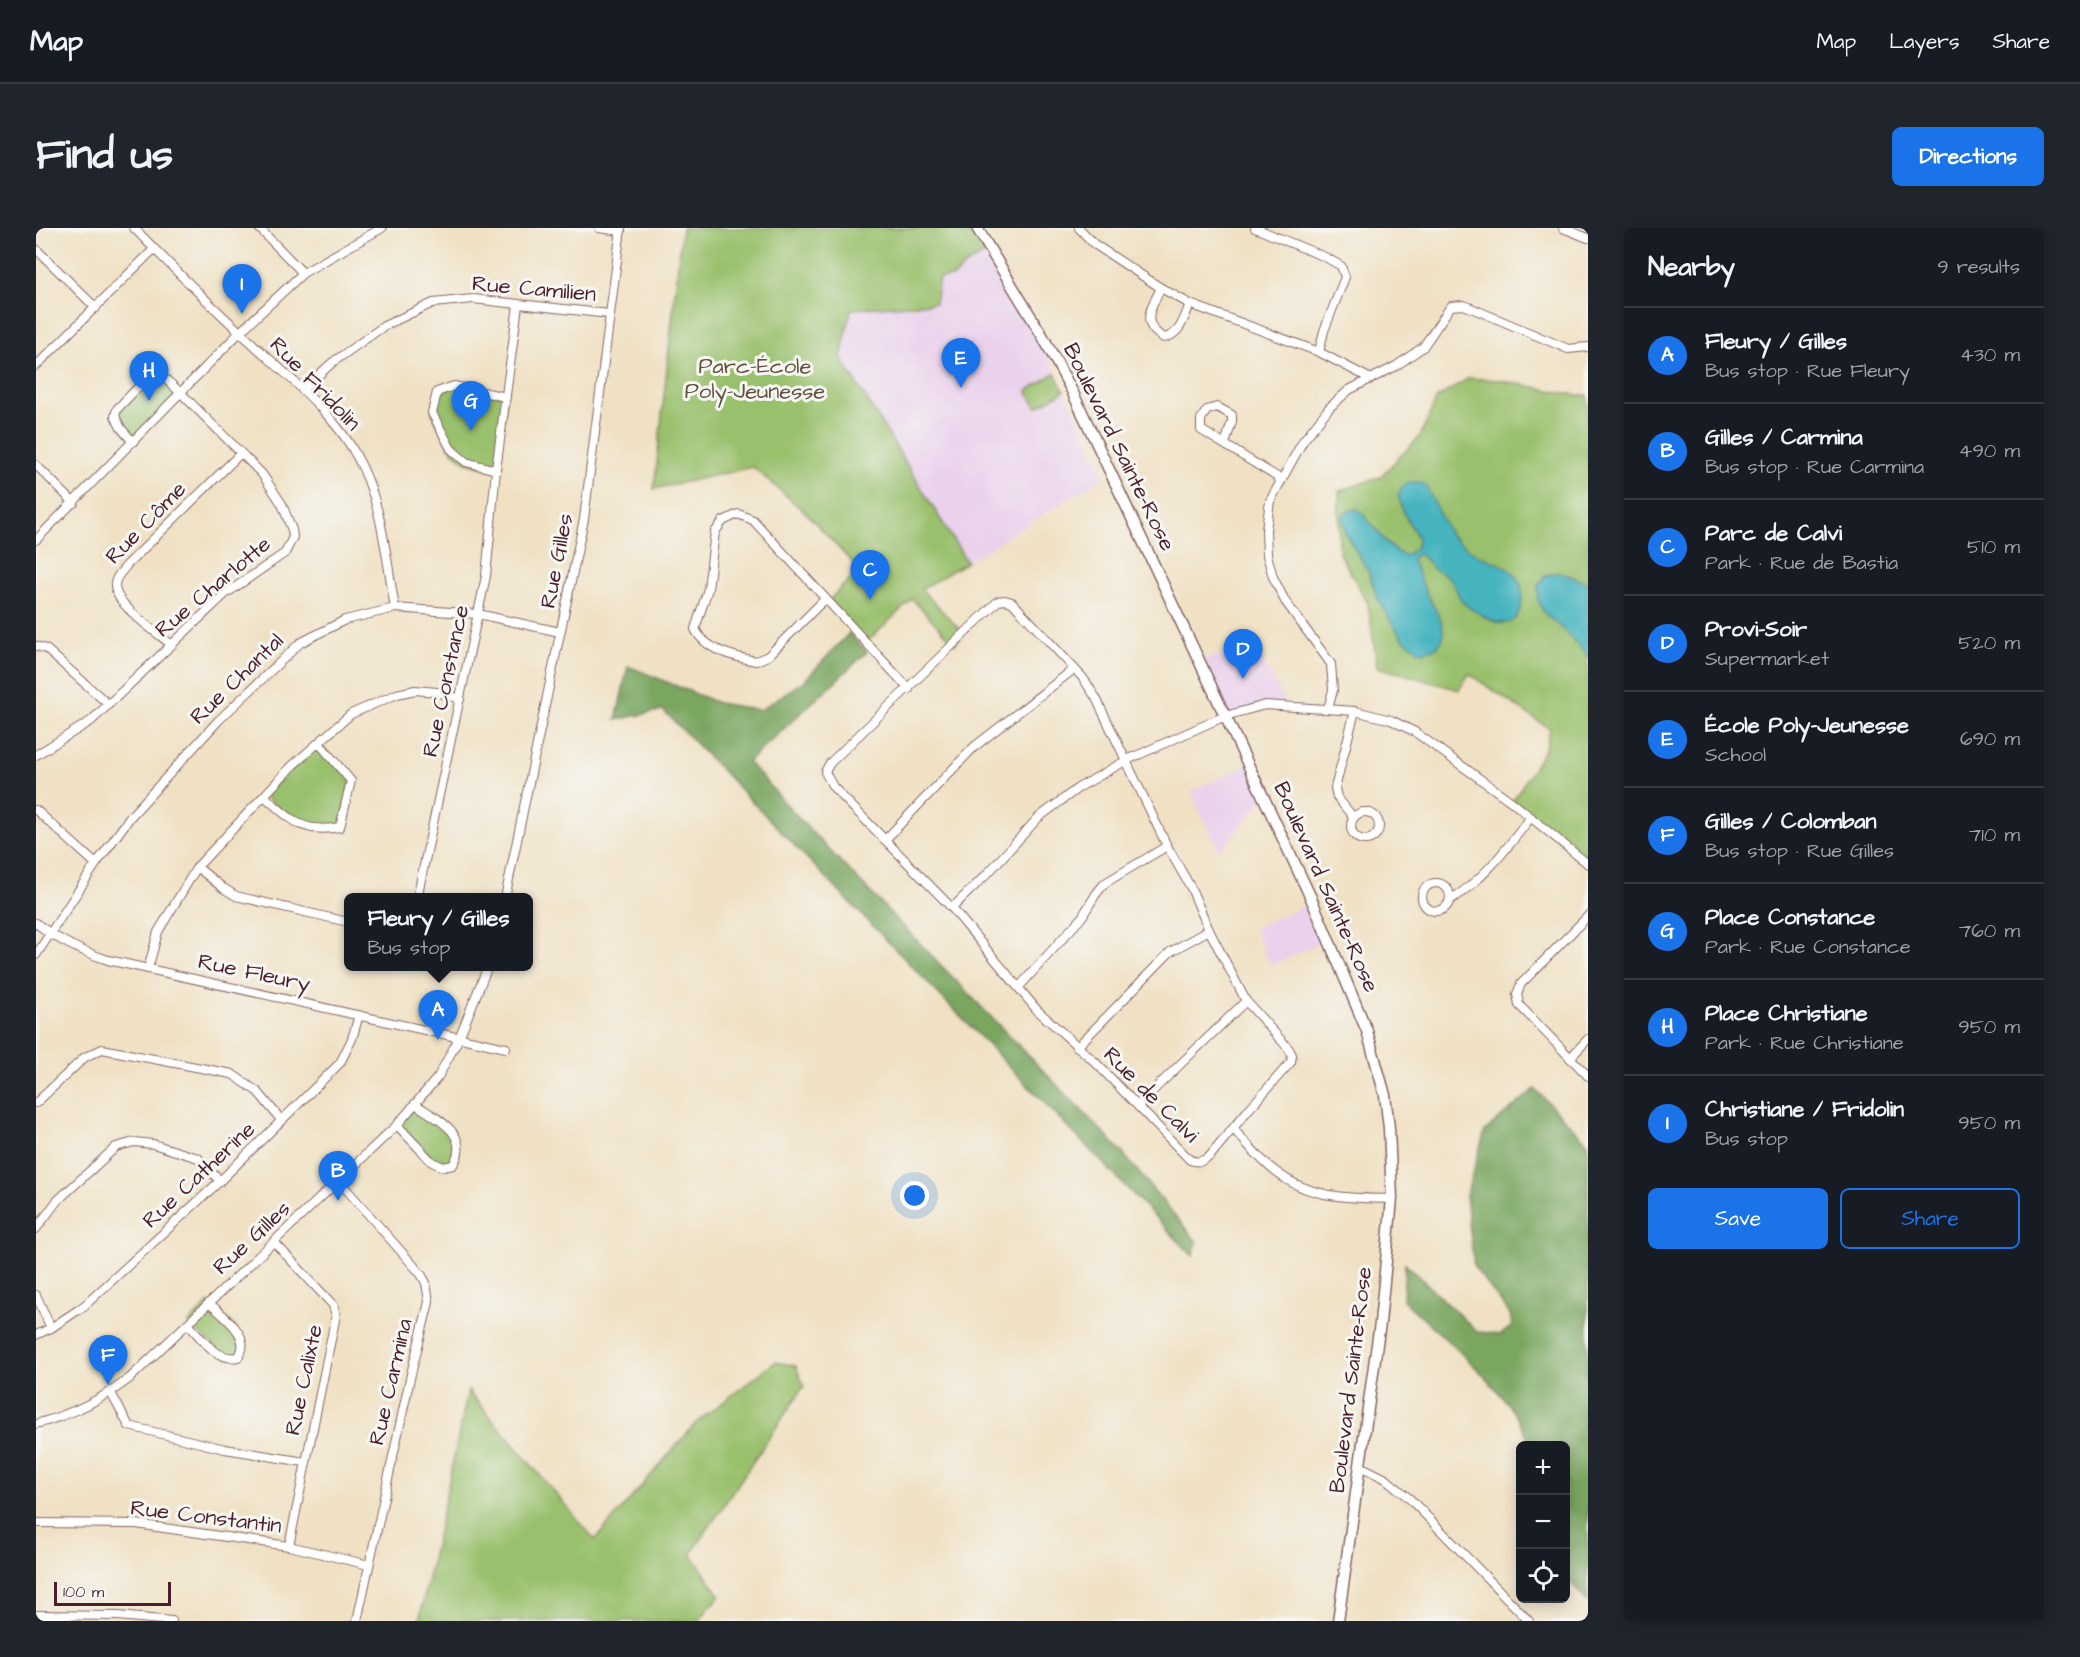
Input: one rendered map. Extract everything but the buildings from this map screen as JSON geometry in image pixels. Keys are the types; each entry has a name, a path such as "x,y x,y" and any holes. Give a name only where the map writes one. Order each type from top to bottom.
{"street":[{"name":"Rue Fridolin","path":"134,228 302,390 335,425 356,455 378,509 395,608"},
{"path":"259,228 303,273"},
{"path":"599,228 621,230"},
{"name":"Boulevard Sainte-Rose","path":"977,228 1059,365 1311,898 1367,1031 1378,1066 1389,1128 1392,1199 1380,1323 1338,1621"},
{"path":"1079,228 1094,244 1161,288 1190,304 1319,352 1371,379"},
{"path":"1255,228 1341,266 1345,277 1324,331 1319,352"},
{"path":"1563,228 1588,238"},
{"path":"36,540 240,332 303,273 378,229"},
{"name":"Rue Gilles","path":"506,893 584,519 621,230"},
{"path":"36,249 96,308"},
{"path":"36,366 154,249"},
{"path":"1161,288 1148,316 1150,326 1158,335 1164,338 1173,336 1179,330 1190,304"},
{"name":"Rue Camilien","path":"302,390 333,362 384,326 433,303 473,299 609,314"},
{"name":"Rue Constance","path":"418,893 486,576 496,470 518,305"},
{"path":"1328,709 1334,676 1331,664 1285,601 1273,577 1267,555 1266,530 1270,501 1303,441 1329,408 1349,390 1396,366 1423,346 1450,306 1464,305 1568,349 1588,347"},
{"name":"Rue Charlotte","path":"36,755 91,721 225,596 285,553 293,537 282,504 262,474 160,374 147,378 117,409 115,416 121,428 134,442"},
{"path":"496,470 466,462 451,449 432,413 437,392 454,386 506,397"},
{"path":"1225,444 1232,415 1217,407 1207,410 1201,419 1201,430 1282,480"},
{"name":"Rue Côme","path":"172,645 131,611 118,597 114,585 127,565 241,453"},
{"path":"36,465 74,503"},
{"path":"825,599 768,656 756,661 744,659 708,644 701,640 695,629 708,589 715,532 723,521 738,514 753,520 909,689"},
{"name":"Rue de Calvi","path":"1005,600 1012,602 1074,669 1096,698 1167,846 1191,888 1209,930 1246,1001 1292,1055 1291,1062 1285,1070 1210,1156 1198,1162 1190,1160 1095,1062 1044,1017 952,908 833,787 825,772 831,763 909,689 998,601 1005,600"},
{"name":"Rue Chantal","path":"36,955 96,864 131,816 218,721 300,643 345,620 395,608 478,614 560,632"},
{"path":"36,646 46,650 108,704"},
{"path":"885,840 974,747 1074,669"},
{"path":"148,969 158,932 197,867 292,766 351,714 397,694 415,690 437,692 460,699"},
{"path":"952,908 989,872 1038,818 1078,788 1126,760 1225,716 1265,705 1355,711 1391,720 1415,732 1531,817 1588,864"},
{"path":"1353,817 1337,797 1335,788 1355,711"},
{"path":"264,796 297,824 325,830 340,827 351,781 319,743"},
{"path":"36,810 96,864"},
{"path":"1450,900 1495,863 1531,817"},
{"path":"1019,987 1082,917 1105,883 1167,846"},
{"path":"197,867 236,896 344,921"},
{"path":"1588,916 1521,984 1517,993 1519,1005 1588,1076"},
{"name":"Rue Fleury","path":"36,923 51,935 97,957 506,1048"},
{"path":"1077,1047 1170,952 1209,930"},
{"name":"Rue Gilles","path":"36,1424 49,1421 111,1393 130,1378 397,1125 438,1077 459,1038 486,971"},
{"path":"1138,1105 1246,1001"},
{"name":"Rue Catherine","path":"36,1335 84,1306 282,1121 340,1062 352,1039 359,1015"},
{"path":"1570,1058 1588,1039"},
{"path":"36,1103 85,1057 102,1049 232,1074 258,1092 282,1121"},
{"path":"397,1125 432,1162 443,1167 453,1165 459,1156 459,1141 448,1127 415,1104"},
{"path":"1233,1129 1274,1171 1302,1188 1337,1197 1392,1199"},
{"path":"36,1229 57,1201 116,1147 134,1142 153,1144 198,1158 220,1181"},
{"name":"Rue Carmina","path":"339,1181 421,1274 426,1283 429,1302 357,1621"},
{"name":"Rue Calixte","path":"274,1242 333,1305 336,1315 289,1546"},
{"path":"36,1295 51,1328"},
{"name":"Rue Gilles","path":"188,1324 219,1355 229,1358 238,1357 242,1351 243,1342 235,1327 209,1303"},
{"path":"111,1393 129,1426 225,1449 305,1462"},
{"path":"1360,1466 1386,1479 1410,1499 1529,1621"},
{"name":"Rue Constantin","path":"36,1523 136,1524 289,1546 369,1564"},
{"path":"36,1615 108,1615 172,1621"}],"shaded area":[{"path":"986,253 1047,354 1105,476 967,562 841,358 851,309 935,303 939,278 954,277 964,266"},
{"path":"1255,647 1287,705 1225,716 1199,660"},
{"path":"1249,765 1265,797 1219,852 1191,791"},
{"path":"1311,903 1327,940 1270,966 1254,928"}],"green space":[{"name":"Parc-École Poly-Jeunesse","path":"682,228 969,228 986,253 964,266 954,277 939,278 935,303 851,309 841,358 967,562 921,589 964,634 955,644 912,599 866,643 828,601 859,570 807,514 753,467 654,489"},
{"path":"1055,373 1064,391 1037,407 1027,391"},
{"path":"160,374 181,393 133,442 121,428 117,409 147,378"},
{"path":"1469,378 1500,380 1574,395 1588,395 1588,864 1512,802 1545,749 1550,729 1469,674 1459,690 1377,667 1368,603 1339,553 1339,491 1380,477 1420,436 1437,398"},
{"path":"454,386 506,397 496,470 466,462 451,449 432,413 437,392"},
{"path":"849,633 867,652 748,762 808,828 1120,1150 1197,1242 1193,1256 663,710 616,720 628,666 718,703 760,710 806,679"},
{"path":"319,743 351,781 340,827 297,824 264,796"},
{"path":"1535,1089 1588,1143 1588,1603 1570,1582 1570,1441 1529,1441 1508,1404 1492,1385 1457,1349 1403,1300 1405,1263 1476,1331 1500,1335 1512,1326 1510,1314 1474,1267 1466,1196 1485,1131"},
{"path":"415,1104 448,1127 459,1156 443,1167 397,1125"},
{"path":"209,1303 235,1327 242,1351 229,1358 188,1324"},
{"path":"775,1362 796,1366 804,1386 691,1554 720,1596 698,1621 419,1621 468,1391 595,1540 696,1423"}],"water":[{"path":"1410,482 1420,482 1426,486 1449,533 1454,538 1475,553 1502,565 1520,582 1522,600 1520,609 1517,616 1509,623 1491,620 1471,609 1462,600 1448,577 1434,569 1418,554 1411,559 1440,620 1443,637 1440,644 1433,649 1421,652 1403,639 1378,599 1368,571 1345,533 1342,516 1348,511 1357,509 1393,549 1406,555 1417,546 1418,542 1398,496 1401,488"},
{"path":"1559,572 1588,583 1588,657 1569,635 1544,613 1538,600 1538,585 1545,576"}],"place":[{"name":"Christiane / Fridolin","path":"242,314"},
{"name":"École Poly-Jeunesse","path":"961,388"},
{"name":"Place Christiane","path":"149,401"},
{"name":"Place Constance","path":"471,431"},
{"name":"Parc de Calvi","path":"870,600"},
{"name":"Provi-Soir","path":"1243,679"},
{"name":"Fleury / Gilles","path":"438,1040"},
{"name":"Gilles / Carmina","path":"338,1201"},
{"name":"Gilles / Colomban","path":"108,1385"}]}
